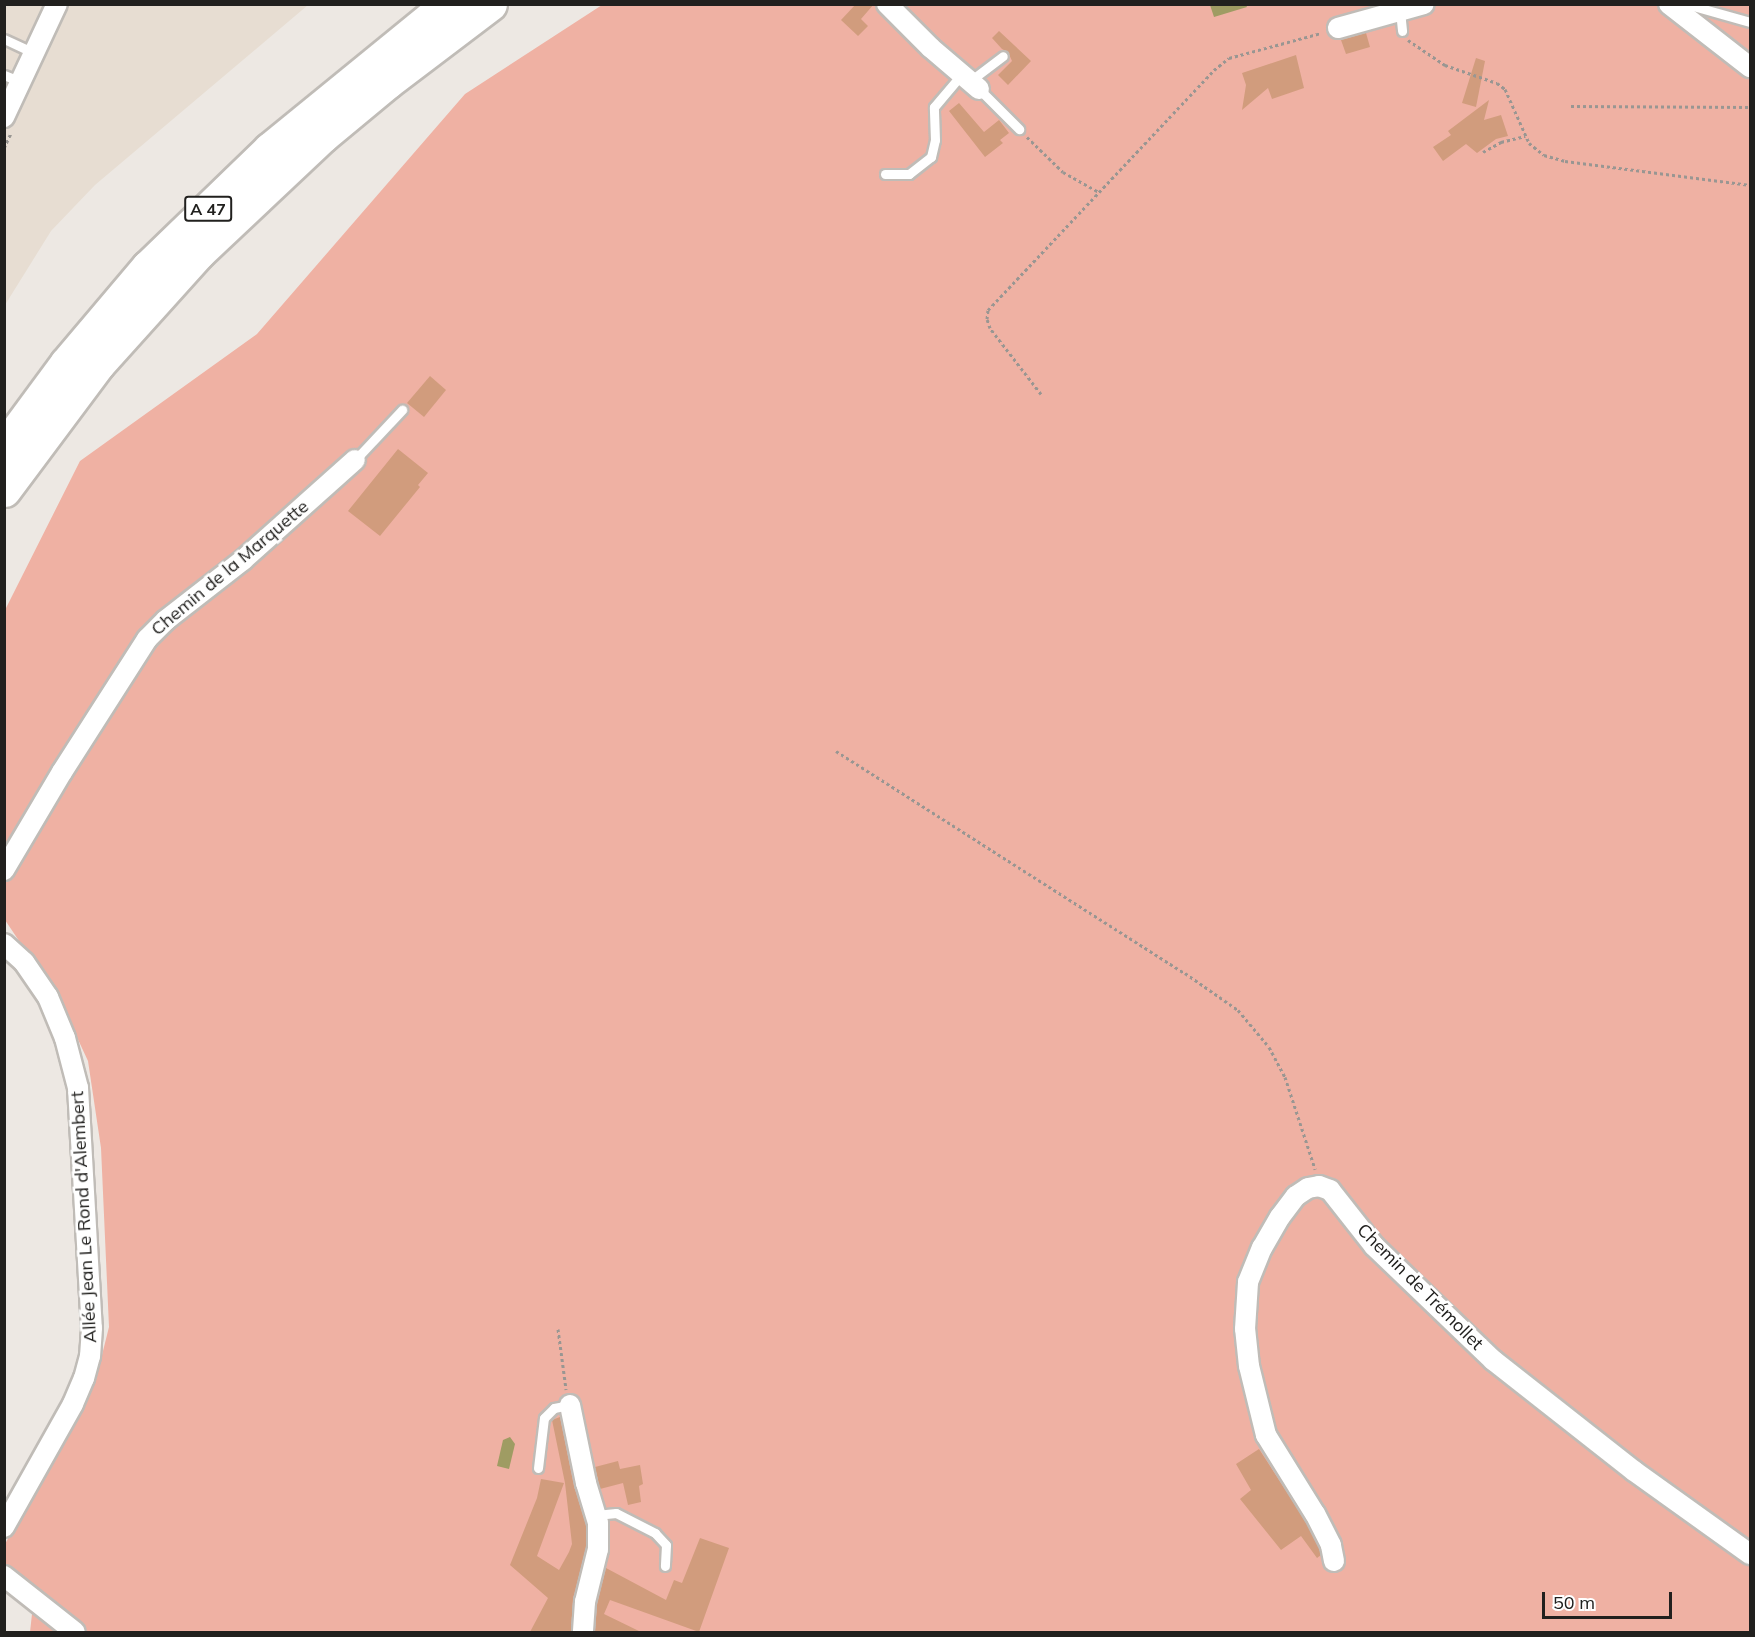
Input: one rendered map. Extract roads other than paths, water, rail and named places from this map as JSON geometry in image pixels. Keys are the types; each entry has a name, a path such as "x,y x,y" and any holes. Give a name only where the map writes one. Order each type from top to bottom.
{"highway":[{"name":"A 47","path":"4,448 66,364 148,267 270,149 448,4"},
{"name":"A 47","path":"4,490 98,364 199,252 322,136 387,82 490,4"}],"street":[{"path":"4,117 13,78 34,53 57,4"},
{"path":"887,4 970,81"},
{"path":"1338,28 1424,4"},
{"path":"1669,4 1750,67"},
{"name":"Chemin de la Marquette","path":"4,870 62,772 147,639 166,620 243,560 355,460"},
{"name":"Allée Jean Le Rond d'Alembert","path":"4,944 24,962 48,997 65,1038 78,1088 92,1328 90,1356 73,1404 4,1527"},
{"name":"Chemin de Trémollet","path":"1334,1561 1331,1545 1315,1514 1266,1435 1248,1366 1245,1329 1248,1282 1262,1248 1280,1217 1296,1196 1308,1188 1319,1185 1329,1190 1374,1246 1493,1360 1634,1471 1750,1554"},
{"path":"570,1405 586,1483 596,1515 598,1549 585,1602 583,1632"},
{"path":"4,1576 75,1632"}],"lane":[{"path":"1686,4 1750,22"},
{"path":"1400,11 1402,32"},
{"path":"4,39 34,53"},
{"path":"885,174 909,174 931,157 934,140 934,107 1003,56"},
{"path":"970,81 1019,129"},
{"path":"355,460 402,410"},
{"path":"538,1468 544,1418 554,1408 570,1405"},
{"path":"596,1515 616,1513 655,1533 666,1545 665,1566"}]}
